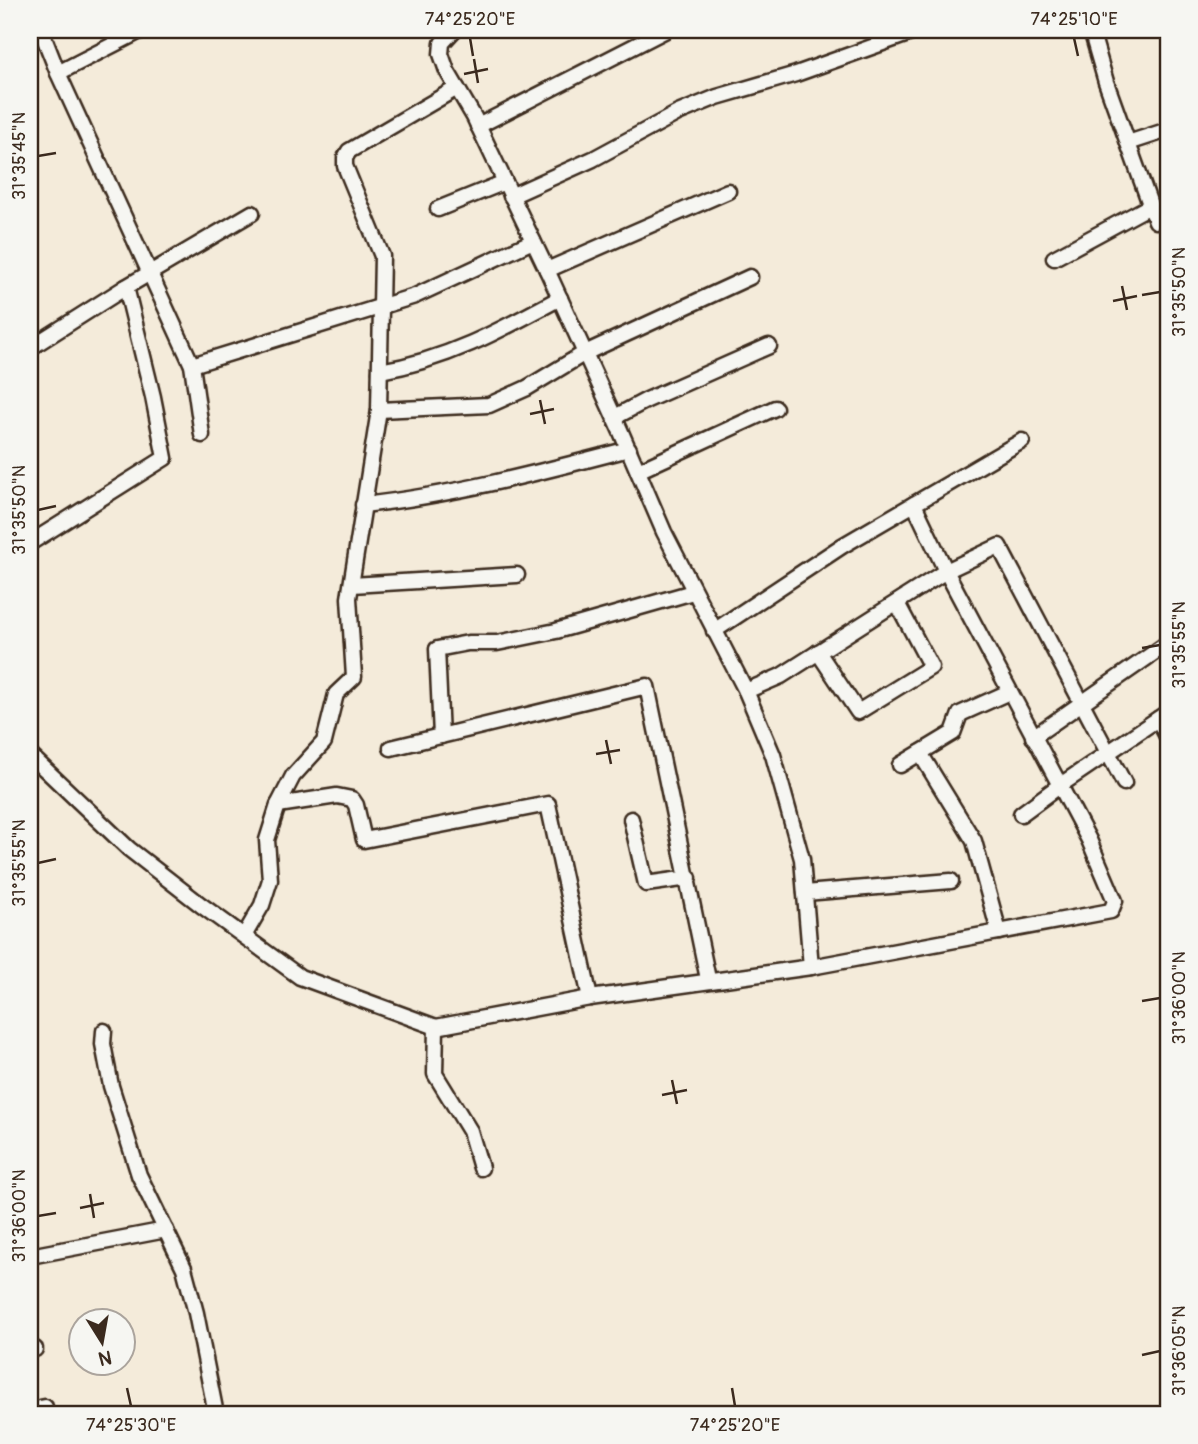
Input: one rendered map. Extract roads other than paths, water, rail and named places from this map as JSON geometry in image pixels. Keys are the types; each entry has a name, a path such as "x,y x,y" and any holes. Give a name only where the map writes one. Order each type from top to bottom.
{"street":[{"path":"41,30 133,240 192,365 202,435"},
{"path":"58,73 142,30"},
{"path":"454,30 442,43 440,54 547,270 615,417 664,532 746,691 773,755 802,859 811,967"},
{"path":"478,126 666,30"},
{"path":"1091,30 1106,82 1156,221"},
{"path":"511,196 593,159 678,113 717,97 796,74 913,31"},
{"path":"244,936 262,905 270,880 267,840 278,805 293,776 324,742 336,694 354,677 349,598 379,410 382,256 345,166 345,158 349,150 457,88"},
{"path":"1128,143 1168,130"},
{"path":"438,209 505,182"},
{"path":"547,270 728,191"},
{"path":"1054,258 1150,206"},
{"path":"30,348 251,213"},
{"path":"192,365 436,288 533,241"},
{"path":"379,410 489,405 527,388 585,353 750,277"},
{"path":"30,542 165,458 126,287"},
{"path":"380,371 444,356 491,335 560,298"},
{"path":"615,417 769,346"},
{"path":"638,471 775,408"},
{"path":"714,631 842,546 1022,442"},
{"path":"363,505 418,499 513,479 629,449"},
{"path":"30,755 130,849 300,977 436,1027 708,979 811,967 1111,911 1115,901 1089,840 1009,692 914,504"},
{"path":"746,691 781,676 946,571 999,546 1124,783"},
{"path":"352,585 517,575"},
{"path":"441,736 437,649 468,643 497,643 556,631 694,592"},
{"path":"818,652 858,712 931,667 897,603"},
{"path":"1033,737 1168,643"},
{"path":"391,748 648,686 708,979"},
{"path":"900,765 953,733 961,713 1009,692"},
{"path":"1021,814 1163,716 1168,738"},
{"path":"920,752 974,841 999,932"},
{"path":"278,805 337,796 352,799 356,805 364,840 548,804 590,998"},
{"path":"631,818 646,884 689,878"},
{"path":"805,893 951,881"},
{"path":"436,1027 435,1074 470,1131 481,1168"},
{"path":"104,1031 103,1044 111,1086 139,1175 184,1268 216,1414"},
{"path":"30,1256 166,1230"}]}
